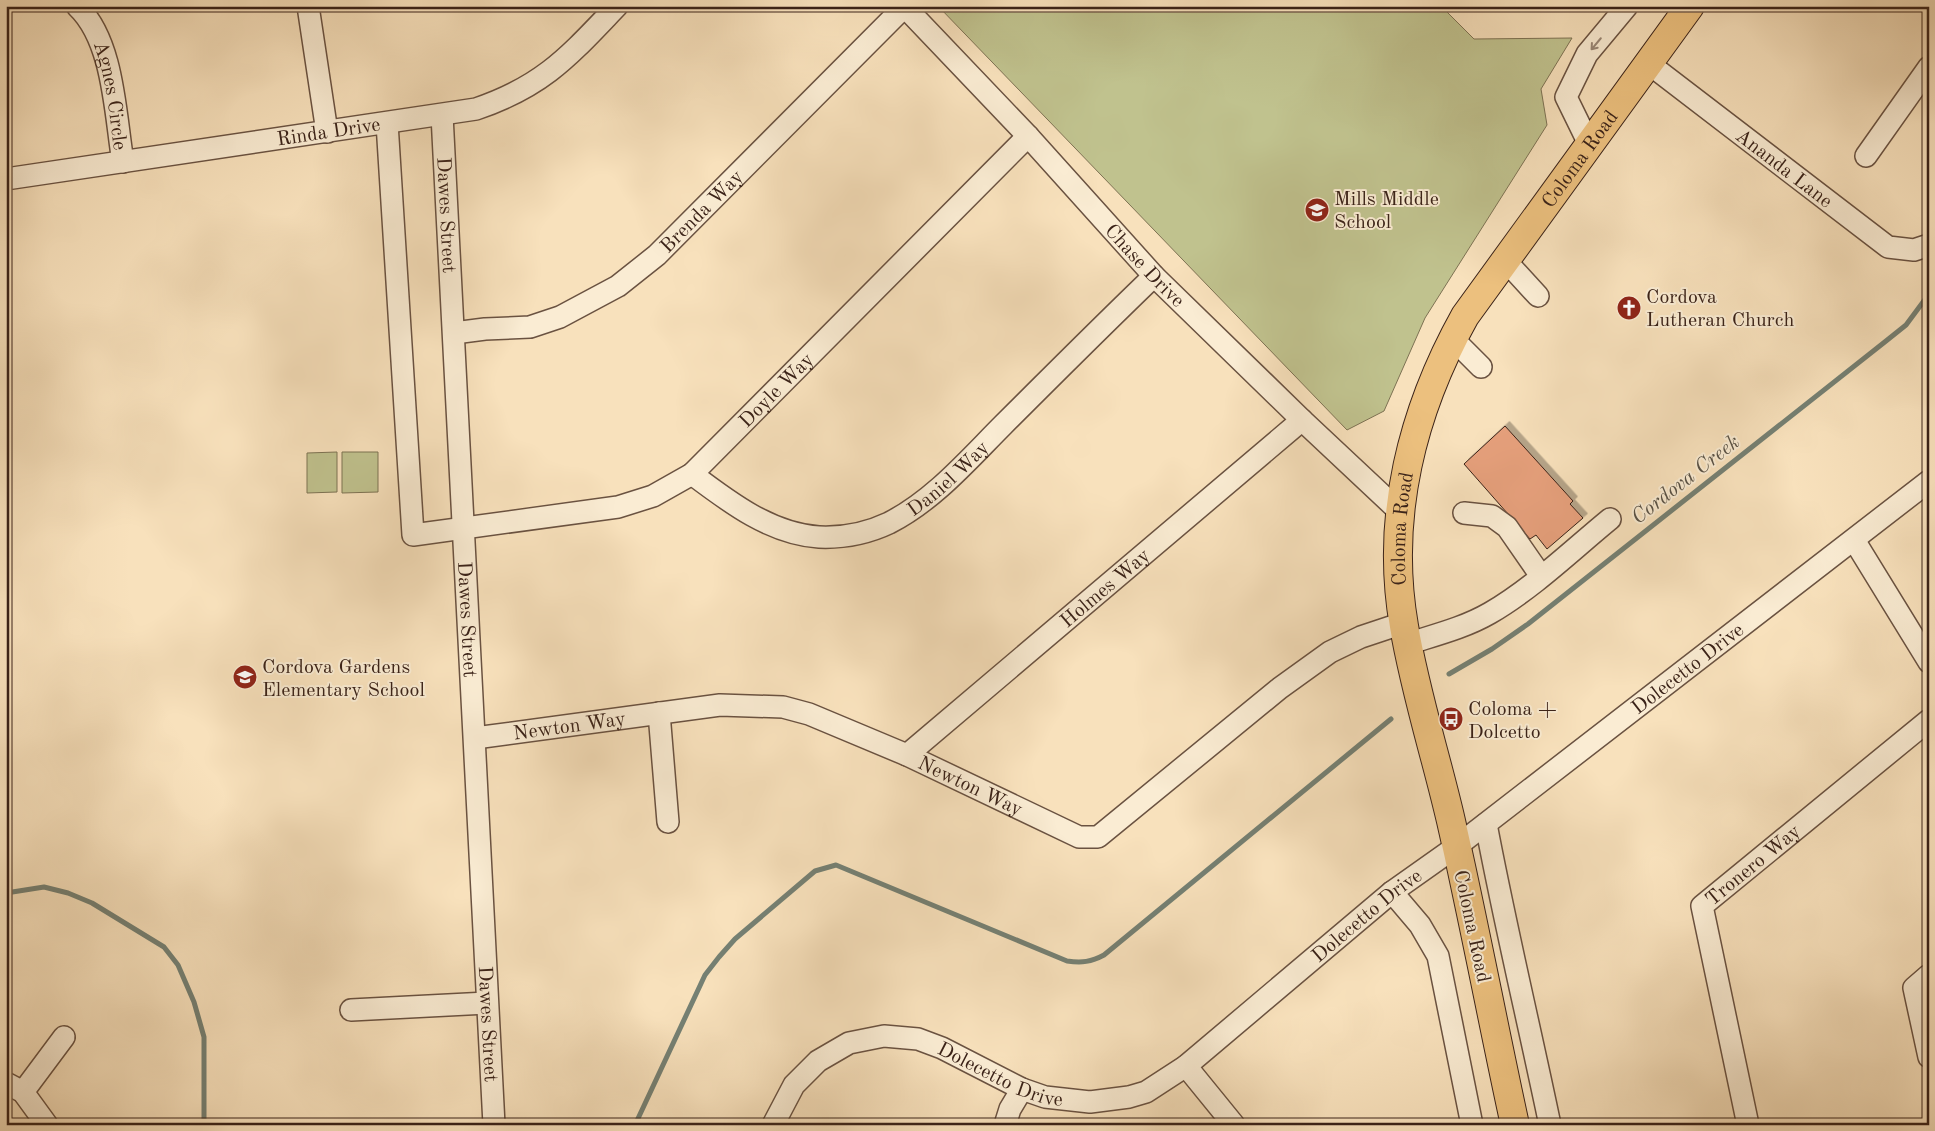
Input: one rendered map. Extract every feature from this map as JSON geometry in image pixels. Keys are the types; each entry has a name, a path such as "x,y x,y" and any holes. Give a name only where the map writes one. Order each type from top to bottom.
{"main road":[{"name":"Coloma Road","path":"1514,1125 1457,846 1405,634 1399,582 1399,511 1407,463 1418,417 1435,372 1452,338 1482,289 1690,6"}],"street":[{"name":"Agnes Circle","path":"77,6 96,31 106,55 123,162"},
{"path":"308,6 327,132"},
{"name":"Rinda Drive","path":"6,179 476,109 503,100 529,87 552,71 617,6"},
{"path":"1589,144 1566,97 1587,54 1627,6"},
{"name":"Chase Drive","path":"904,7 1028,136 1154,276 1399,511"},
{"name":"Brenda Way","path":"454,333 485,328 530,327 560,316 618,286 657,255 904,7"},
{"name":"Ananda Lane","path":"1648,63 1888,247 1914,250 1929,245"},
{"path":"1866,156 1929,67"},
{"name":"Dawes Street","path":"442,115 494,1125"},
{"name":"Doyle Way","path":"387,123 413,535 618,507 653,496 692,474 1028,136"},
{"path":"1504,259 1538,296"},
{"name":"Daniel Way","path":"692,474 764,522 794,532 818,537 842,536 866,532 888,523 934,493 1154,276"},
{"path":"1452,338 1481,367"},
{"name":"Holmes Way","path":"907,755 1302,420"},
{"name":"Dolecetto Drive","path":"773,1125 794,1085 806,1071 833,1051 867,1038 884,1036 918,1039 942,1048 1022,1089 1045,1098 1090,1102 1129,1097 1146,1092 1186,1066 1392,892 1486,824 1929,481"},
{"path":"1464,513 1492,516 1508,527 1541,576"},
{"name":"Newton Way","path":"475,738 720,705 783,707 809,714 907,755 1079,837 1098,837 1280,688 1330,652 1361,637 1459,628 1489,614 1541,576 1610,519"},
{"path":"1854,540 1929,662"},
{"path":"659,713 668,822"},
{"name":"Tronero Way","path":"1748,1125 1702,906 1929,720"},
{"path":"1486,824 1504,922 1528,1020 1550,1125"},
{"path":"1392,892 1420,926 1438,956 1472,1125"},
{"path":"1929,975 1914,988 1929,1057"},
{"path":"351,1010 488,1003"},
{"path":"47,1125 15,1088 64,1037"},
{"path":"1186,1066 1234,1125"},
{"path":"1005,1125 1010,1109 1022,1089"}],"green space":[{"name":"Mills Middle School","path":"938,6 1441,6 1474,39 1572,38 1541,89 1547,125 1425,318 1384,411 1347,430"},
{"path":"337,452 337,492 307,493 307,453"},
{"path":"342,452 378,452 378,492 342,493"}],"building":[{"path":"1505,426 1573,501 1570,504 1583,518 1547,549 1536,535 1530,539 1464,464"}],"waterway":[{"name":"Cordova Creek","path":"1449,674 1492,649 1528,624 1886,341 1906,325 1929,294"},
{"path":"635,1125 705,975 735,939 815,871 836,865 1067,961 1091,961 1104,955 1391,719"},
{"path":"6,893 44,887 68,893 92,903 164,947 178,965 194,1002 204,1037 204,1125"}],"place":[{"name":"Mills Middle School","path":"1317,210"},
{"name":"Cordova Lutheran Church","path":"1629,308"},
{"name":"Cordova Gardens Elementary School","path":"245,677"},
{"name":"Coloma + Dolcetto","path":"1451,719"}]}
